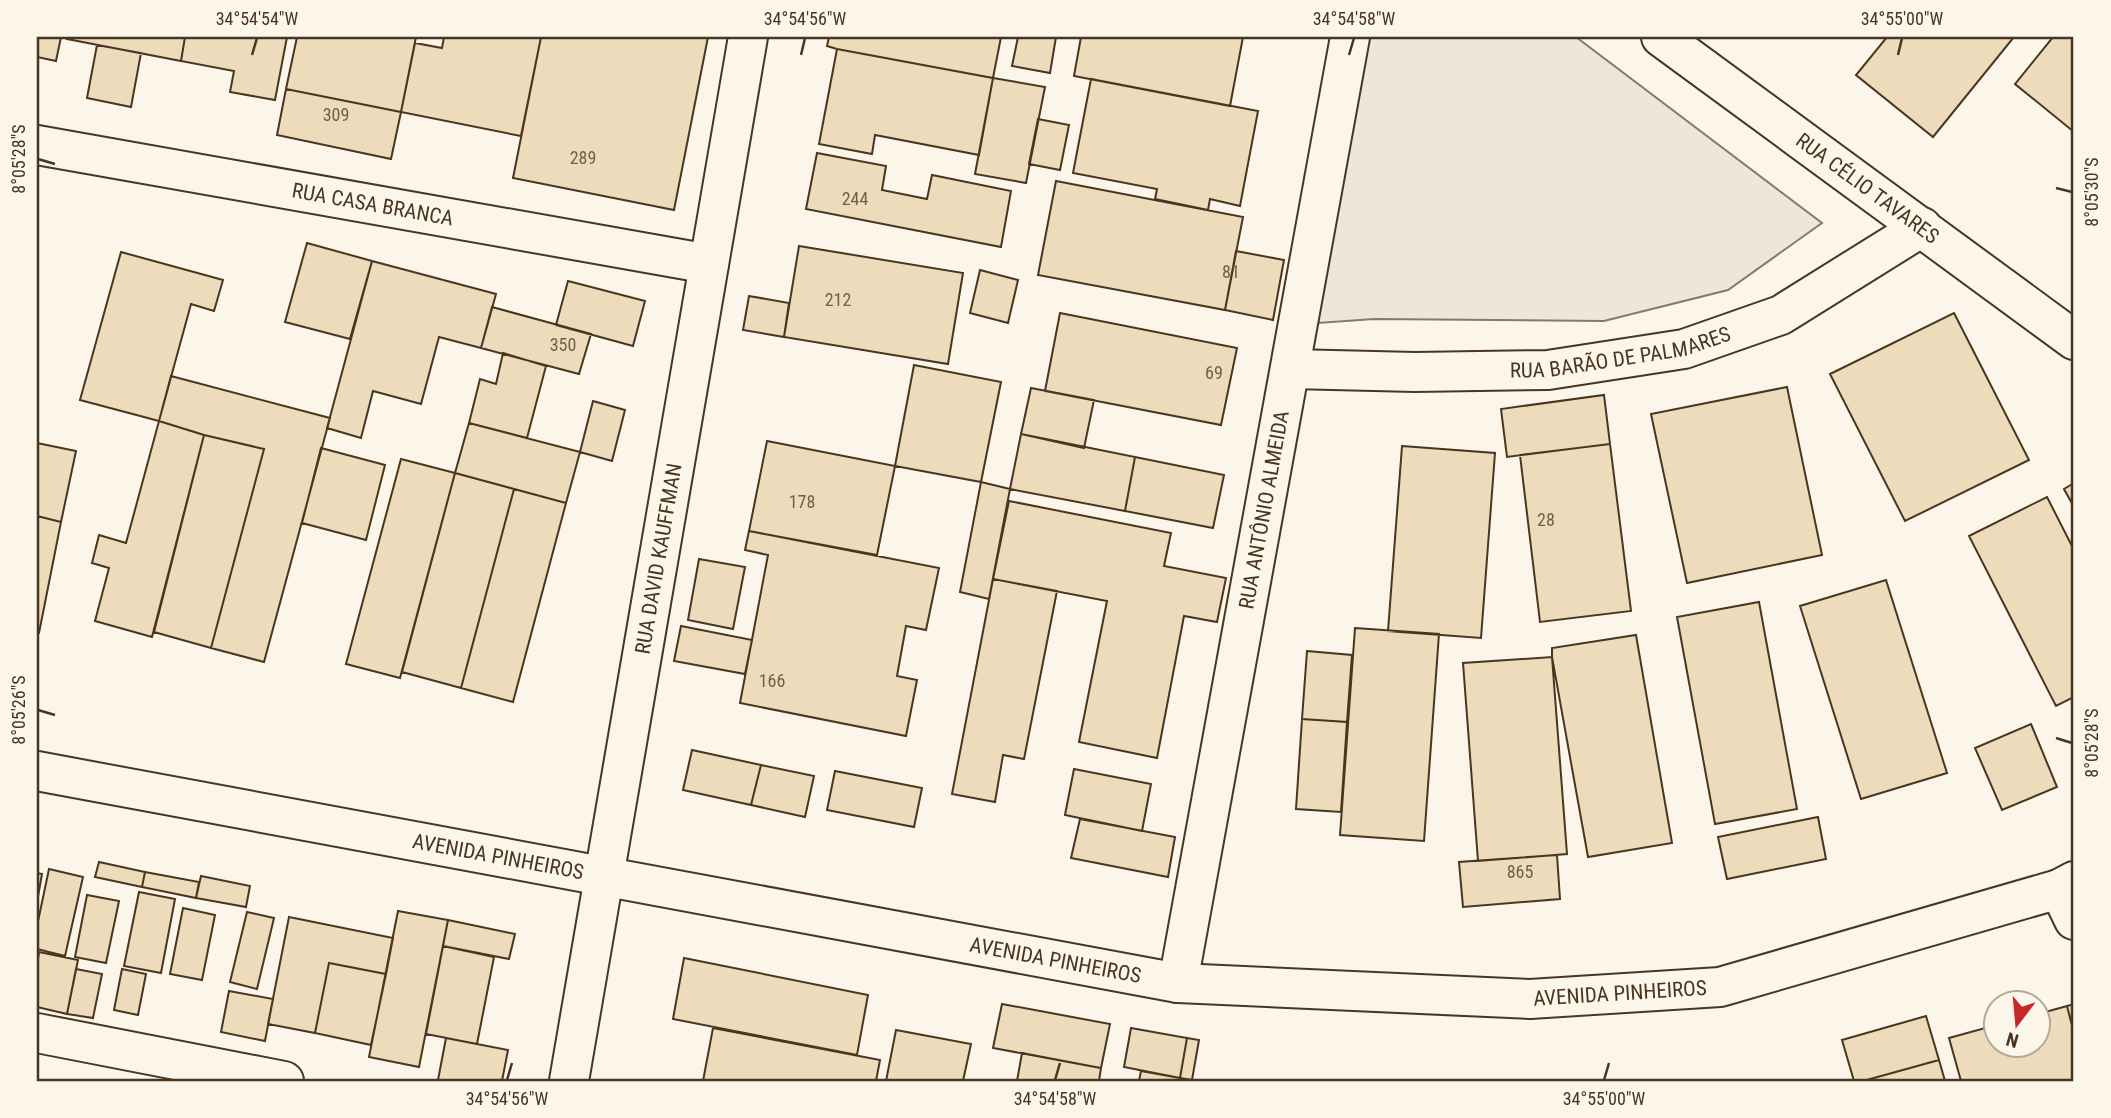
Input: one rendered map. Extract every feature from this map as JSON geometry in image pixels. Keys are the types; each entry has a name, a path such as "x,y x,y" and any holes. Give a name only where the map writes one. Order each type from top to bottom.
{"street":[{"name":"RUA DAVID KAUFFMAN","path":"569,1081 748,37"},
{"name":"RUA ANTÔNIO ALMEIDA","path":"1178,983 1350,37"},
{"name":"RUA CÉLIO TAVARES","path":"1661,37 2074,340"},
{"name":"RUA CASA BRANCA","path":"37,145 709,264"},
{"name":"RUA BARÃO DE PALMARES","path":"1291,369 1415,372 1548,370 1684,349 1781,315 1922,227"},
{"name":"AVENIDA PINHEIROS","path":"37,771 1178,983 1530,999 1720,987 2069,897"},
{"path":"37,1033 284,1081"}],"shaded area":[{"path":"1360,37 1576,37 1822,223 1728,290 1604,321 1374,319 1304,324"}],"building":[{"path":"37,37 61,37 56,61 37,57"},
{"path":"185,37 181,61 67,39"},
{"path":"185,37 287,37 275,100 230,92 234,71 181,61"},
{"path":"297,37 416,37 401,112 286,89"},
{"path":"444,37 541,37 521,136 401,112 415,43 442,48"},
{"path":"541,37 708,37 674,210 513,178"},
{"path":"829,37 1001,37 993,78 837,49 827,46"},
{"path":"1018,37 1056,37 1050,73 1012,66"},
{"path":"1081,37 1243,37 1230,106 1074,76"},
{"path":"1887,37 2014,37 1933,137 1856,75"},
{"path":"2053,37 2074,37 2074,132 2015,84"},
{"path":"97,45 141,53 131,107 87,98"},
{"path":"837,49 993,78 979,155 875,135 872,154 819,144"},
{"path":"993,78 1045,87 1026,183 975,174"},
{"path":"1091,79 1258,111 1240,206 1210,199 1208,210 1155,199 1157,189 1073,173"},
{"path":"286,89 401,112 391,159 277,135"},
{"path":"1038,119 1069,125 1060,170 1029,164"},
{"path":"817,153 886,166 882,190 927,199 932,175 1011,191 1001,247 806,209"},
{"path":"1056,181 1243,217 1225,310 1038,275"},
{"path":"307,243 372,261 350,339 285,322"},
{"path":"799,246 963,273 948,364 784,337"},
{"path":"1236,251 1284,260 1273,320 1225,310"},
{"path":"121,252 223,280 214,311 191,304 159,421 80,400"},
{"path":"372,261 496,294 481,348 439,337 421,404 373,391 361,438 327,428"},
{"path":"980,270 1018,280 1008,323 970,313"},
{"path":"568,281 645,301 633,346 556,325"},
{"path":"749,296 789,303 784,337 743,330"},
{"path":"492,307 591,334 579,374 481,348"},
{"path":"1060,313 1237,348 1221,425 1045,391"},
{"path":"1954,313 2029,460 1905,521 1830,374"},
{"path":"503,353 546,366 527,438 469,423 480,379 496,384"},
{"path":"914,365 1001,382 981,482 895,466"},
{"path":"171,376 330,418 264,662 211,648 264,449 159,421"},
{"path":"1787,387 1822,555 1687,583 1651,414"},
{"path":"1031,388 1094,400 1084,448 1021,434"},
{"path":"1604,395 1610,444 1507,457 1501,409"},
{"path":"593,401 625,410 612,461 580,452"},
{"path":"159,421 204,435 152,637 95,621 109,568 92,563 99,535 126,543"},
{"path":"469,423 580,452 566,503 455,473"},
{"path":"1021,434 1135,457 1125,511 1010,489"},
{"path":"204,435 264,449 211,648 154,632"},
{"path":"767,441 895,466 877,555 749,531"},
{"path":"37,443 76,451 61,522 37,516"},
{"path":"1610,444 1631,611 1540,622 1520,455"},
{"path":"1402,446 1495,453 1481,638 1388,631"},
{"path":"321,448 385,465 366,540 302,523"},
{"path":"1135,457 1224,475 1213,528 1125,511"},
{"path":"401,459 455,473 400,678 346,664"},
{"path":"455,473 514,489 461,688 402,672"},
{"path":"981,482 1010,489 989,599 960,592"},
{"path":"2074,483 2074,507 2064,489"},
{"path":"514,489 566,503 513,702 461,688"},
{"path":"2047,497 2074,550 2074,697 2056,706 1969,536"},
{"path":"1009,501 1171,533 1164,566 1226,578 1217,622 1184,616 1157,758 1079,742 1107,601 993,579"},
{"path":"37,516 61,522 39,633 37,633"},
{"path":"749,531 939,568 926,630 906,626 897,676 917,680 906,736 740,703 768,555 745,550"},
{"path":"699,559 745,567 733,629 688,620"},
{"path":"993,579 1057,591 1024,759 1003,755 995,802 952,794"},
{"path":"1886,580 1947,773 1861,799 1800,606"},
{"path":"1759,602 1797,809 1715,824 1677,617"},
{"path":"681,626 752,640 745,674 674,661"},
{"path":"1355,628 1439,634 1424,841 1340,835"},
{"path":"1636,635 1672,843 1588,857 1552,648"},
{"path":"1307,651 1352,655 1347,722 1302,719"},
{"path":"1552,657 1567,854 1478,861 1463,663"},
{"path":"1302,719 1347,722 1341,812 1296,809"},
{"path":"2031,724 2057,787 2002,810 1975,748"},
{"path":"692,750 761,765 751,805 683,790"},
{"path":"761,765 814,776 805,817 751,805"},
{"path":"1074,769 1151,784 1142,831 1065,815"},
{"path":"835,771 922,788 914,827 827,810"},
{"path":"1818,817 1826,859 1727,879 1718,837"},
{"path":"1080,819 1175,837 1168,877 1071,858"},
{"path":"1557,855 1560,899 1463,907 1459,862"},
{"path":"99,862 145,872 142,887 95,877"},
{"path":"49,869 83,877 65,956 37,949 37,926"},
{"path":"145,872 199,882 196,898 142,887"},
{"path":"37,873 42,874 37,902"},
{"path":"201,876 250,886 246,907 196,898"},
{"path":"139,892 175,899 161,973 124,966"},
{"path":"87,895 119,901 106,963 75,957"},
{"path":"183,908 215,915 202,980 170,974"},
{"path":"398,911 448,920 419,1067 369,1057"},
{"path":"247,912 274,918 257,989 230,982"},
{"path":"289,917 393,938 386,974 329,963 315,1033 268,1024"},
{"path":"448,920 515,934 509,959 443,946"},
{"path":"443,946 494,957 477,1044 426,1034"},
{"path":"39,952 78,960 67,1014 37,1007"},
{"path":"684,958 868,995 857,1055 673,1019"},
{"path":"329,963 386,974 371,1045 315,1033"},
{"path":"76,969 102,974 93,1018 67,1014"},
{"path":"122,969 146,974 138,1015 114,1010"},
{"path":"229,991 273,999 265,1041 221,1032"},
{"path":"1002,1004 1110,1024 1101,1068 993,1048"},
{"path":"2074,1004 2074,1033 2067,1006"},
{"path":"2067,1006 2074,1033 2074,1081 1961,1081 1949,1038 1982,1029 1982,1058 2052,1058 2052,1010"},
{"path":"1926,1016 1939,1060 1863,1081 1854,1081 1842,1040"},
{"path":"713,1028 880,1060 876,1081 703,1081"},
{"path":"1131,1028 1187,1038 1180,1078 1124,1067"},
{"path":"896,1030 971,1044 963,1081 886,1081"},
{"path":"446,1038 508,1050 502,1081 438,1080"},
{"path":"1187,1038 1199,1040 1192,1080 1180,1078"},
{"path":"1022,1053 1101,1068 1099,1081 1017,1081"},
{"path":"1939,1060 1945,1081 1863,1081"},
{"path":"1141,1071 1180,1078 1192,1080 1139,1081"}]}
